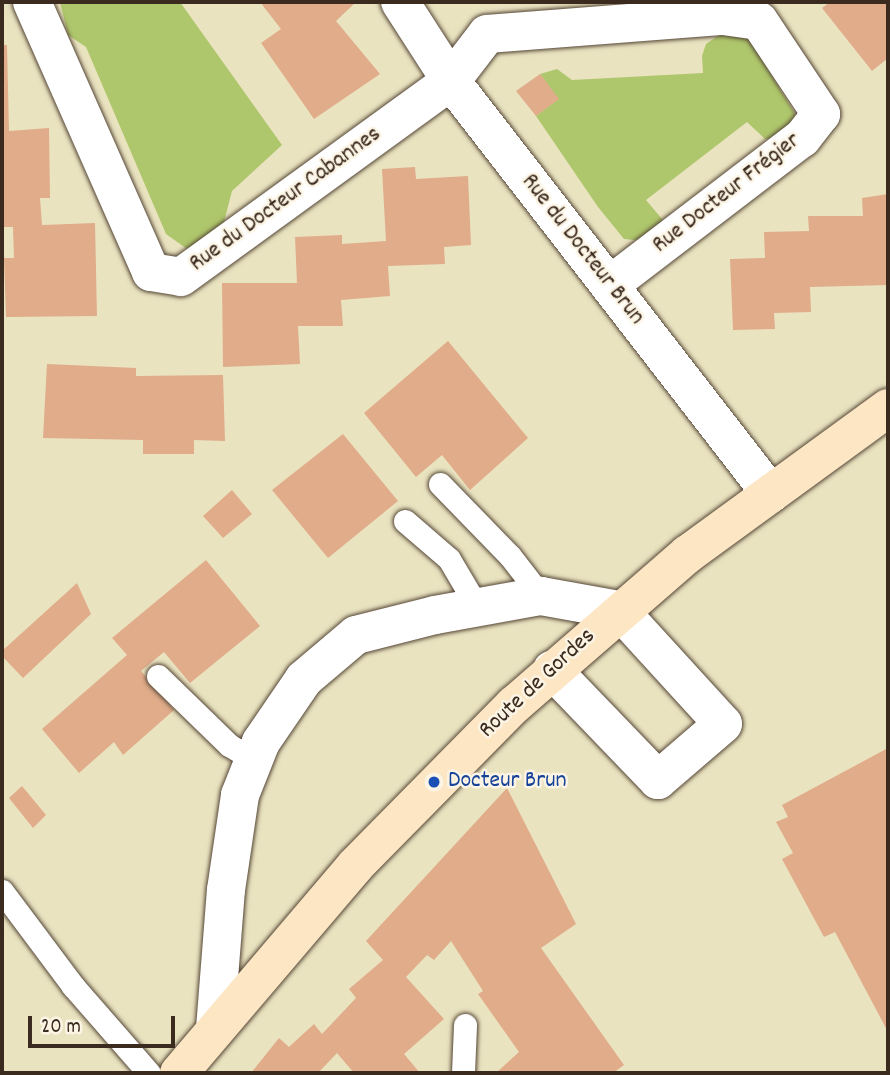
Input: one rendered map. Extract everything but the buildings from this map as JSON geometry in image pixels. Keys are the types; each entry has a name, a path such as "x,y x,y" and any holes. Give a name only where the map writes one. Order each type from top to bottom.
{"street":[{"name":"Rue du Docteur Cabannes","path":"32,2 151,272 181,277 451,81"},
{"name":"Rue du Docteur Brun","path":"400,2 451,81 771,494"},
{"name":"Rue Docteur Frégier","path":"451,81 487,34 723,16 759,22 821,114 802,138 610,285"},
{"name":"Route de Gordes","path":"179,1073 356,865 434,782 552,670 688,554 888,408"},
{"path":"215,1029 226,890 240,795 261,742 304,679 356,635 541,596 620,610 723,724 658,780 552,670"}],"lane":[{"path":"440,484 510,556 541,596"},
{"path":"405,521 449,559 478,608"},
{"path":"158,676 229,745 254,760"},
{"path":"2,891 74,986 149,1073"},
{"path":"463,1073 465,1025"}],"green space":[{"path":"60,2 180,2 282,145 232,191 219,241 190,251 166,234 86,47 68,35"},
{"path":"734,33 749,39 794,112 797,127 785,137 765,139 747,122 646,200 662,219 661,233 645,241 624,239 598,207 536,116 558,99 540,74 557,69 572,80 703,73 702,56 706,44 719,35"}],"place":[{"name":"Docteur Brun","path":"434,782"}]}
